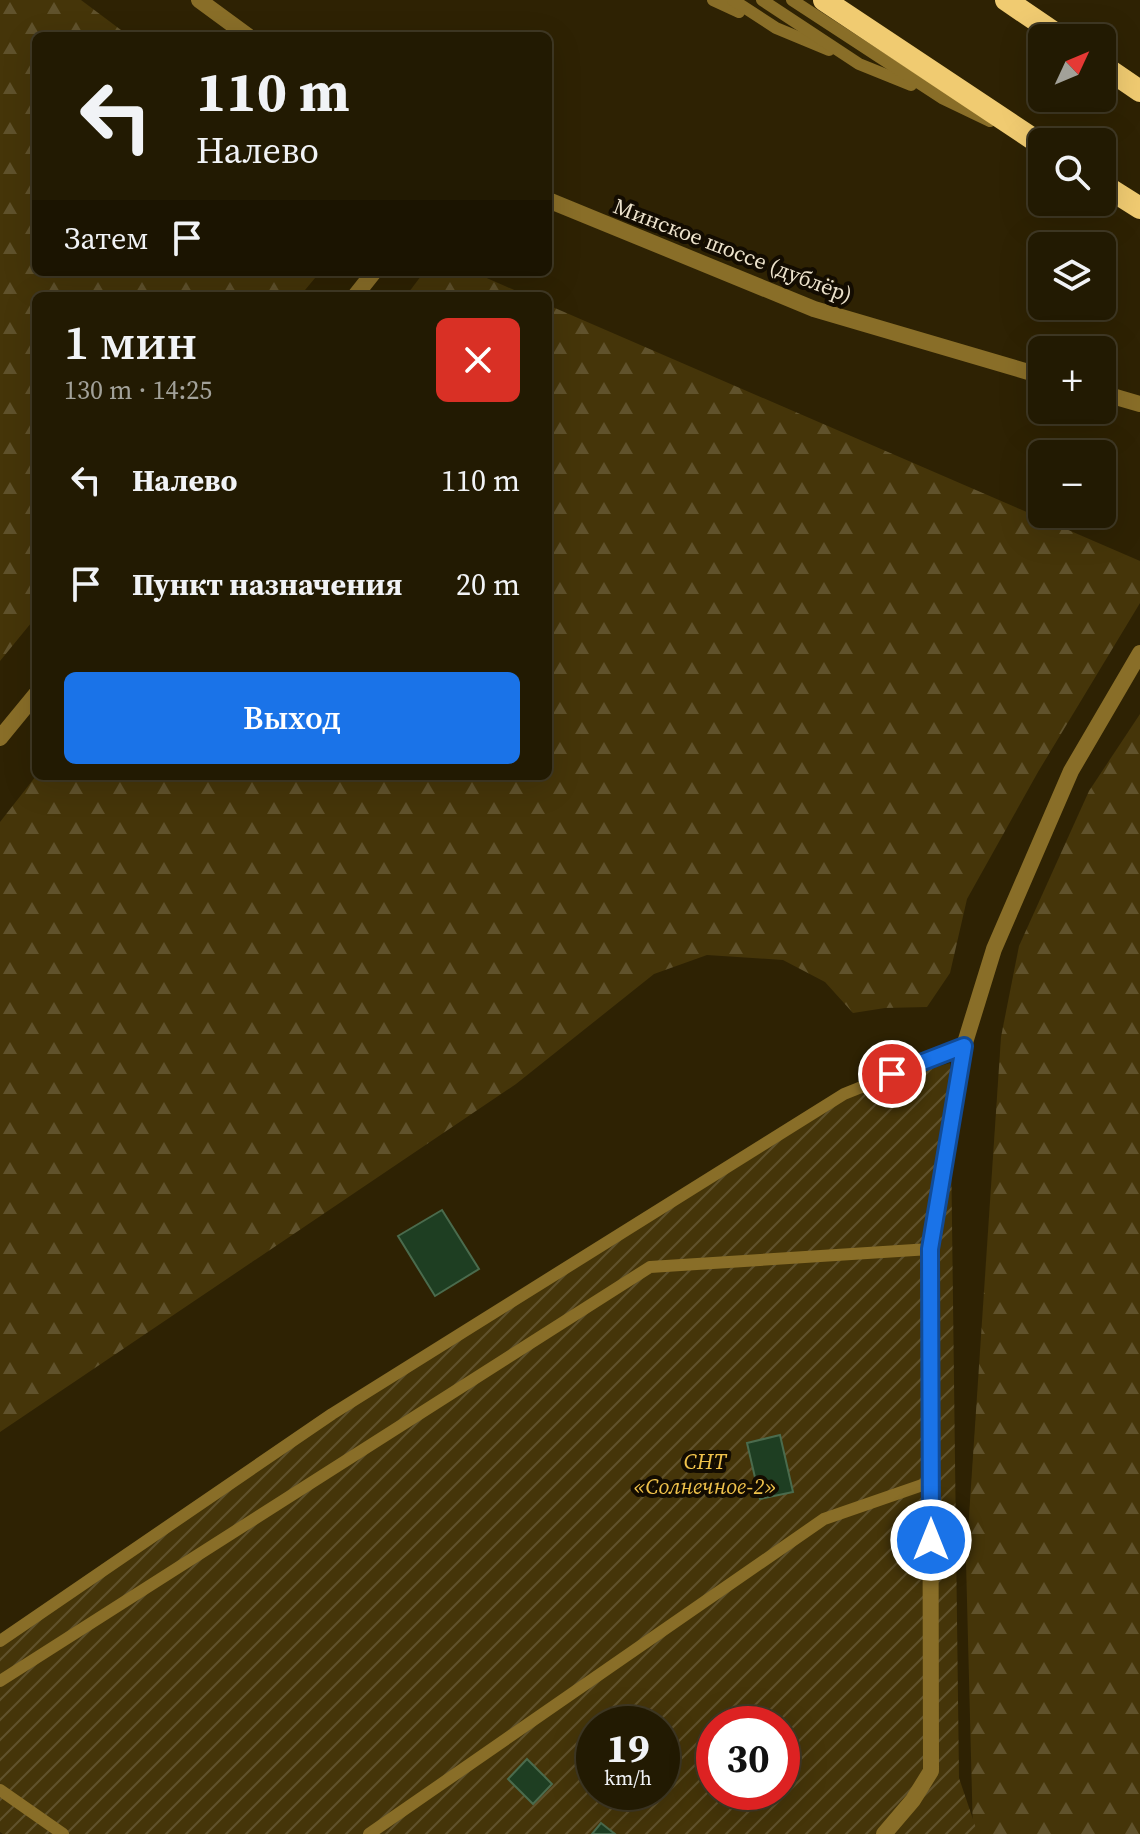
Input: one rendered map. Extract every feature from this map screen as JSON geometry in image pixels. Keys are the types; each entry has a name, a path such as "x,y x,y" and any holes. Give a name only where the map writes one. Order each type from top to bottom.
{"highway":[{"path":"824,0 1028,137"},
{"path":"1006,0 1041,24"},
{"path":"1116,73 1139,90"},
{"path":"1116,193 1140,208"}],"street":[{"path":"199,0 243,32"},
{"name":"Минское шоссе (дублёр)","path":"552,202 814,309 1028,372"},
{"path":"358,292 371,276"},
{"path":"1116,397 1140,404"},
{"path":"884,1834 913,1800 931,1771 930,1249 964,1046 994,949 1071,771 1140,653"},
{"path":"0,738 32,699"}],"lane":[{"path":"713,0 942,98 1028,139"},
{"path":"733,0 776,28"},
{"path":"762,0 859,64"},
{"path":"792,0 942,98"},
{"path":"1025,0 1055,24"},
{"path":"0,1641 332,1414 844,1094 964,1046"},
{"path":"0,1681 650,1267 930,1249"},
{"path":"369,1834 824,1519 931,1482"},
{"path":"0,1790 63,1834"}],"green space":[{"path":"0,0 81,0 124,32 32,32 32,276 317,276 303,292 32,292 32,622 0,661"},
{"path":"421,276 482,276 519,292 409,292"},
{"path":"552,307 1028,513 1028,528 1064,528 1140,561 1140,603 1038,772 967,899 950,973 927,1007 853,1013 825,982 783,960 707,955 654,974 516,1084 0,1432 0,822 33,780 552,780"},
{"path":"1140,714 1140,1834 973,1834 966,1561 1001,1037 1019,946 1089,791"},
{"name":"СНТ «Солнечное-2»","path":"950,1063 959,1778 978,1834 0,1832 0,1641 332,1414 844,1094"}],"building":[{"path":"442,1210 479,1269 435,1296 398,1236"},
{"path":"780,1435 793,1492 760,1499 747,1443"},
{"path":"527,1759 552,1784 533,1804 508,1779"},
{"path":"601,1823 615,1834 592,1834"}],"route":[{"path":"892,1074 964,1046 930,1249 931,1540"}]}
